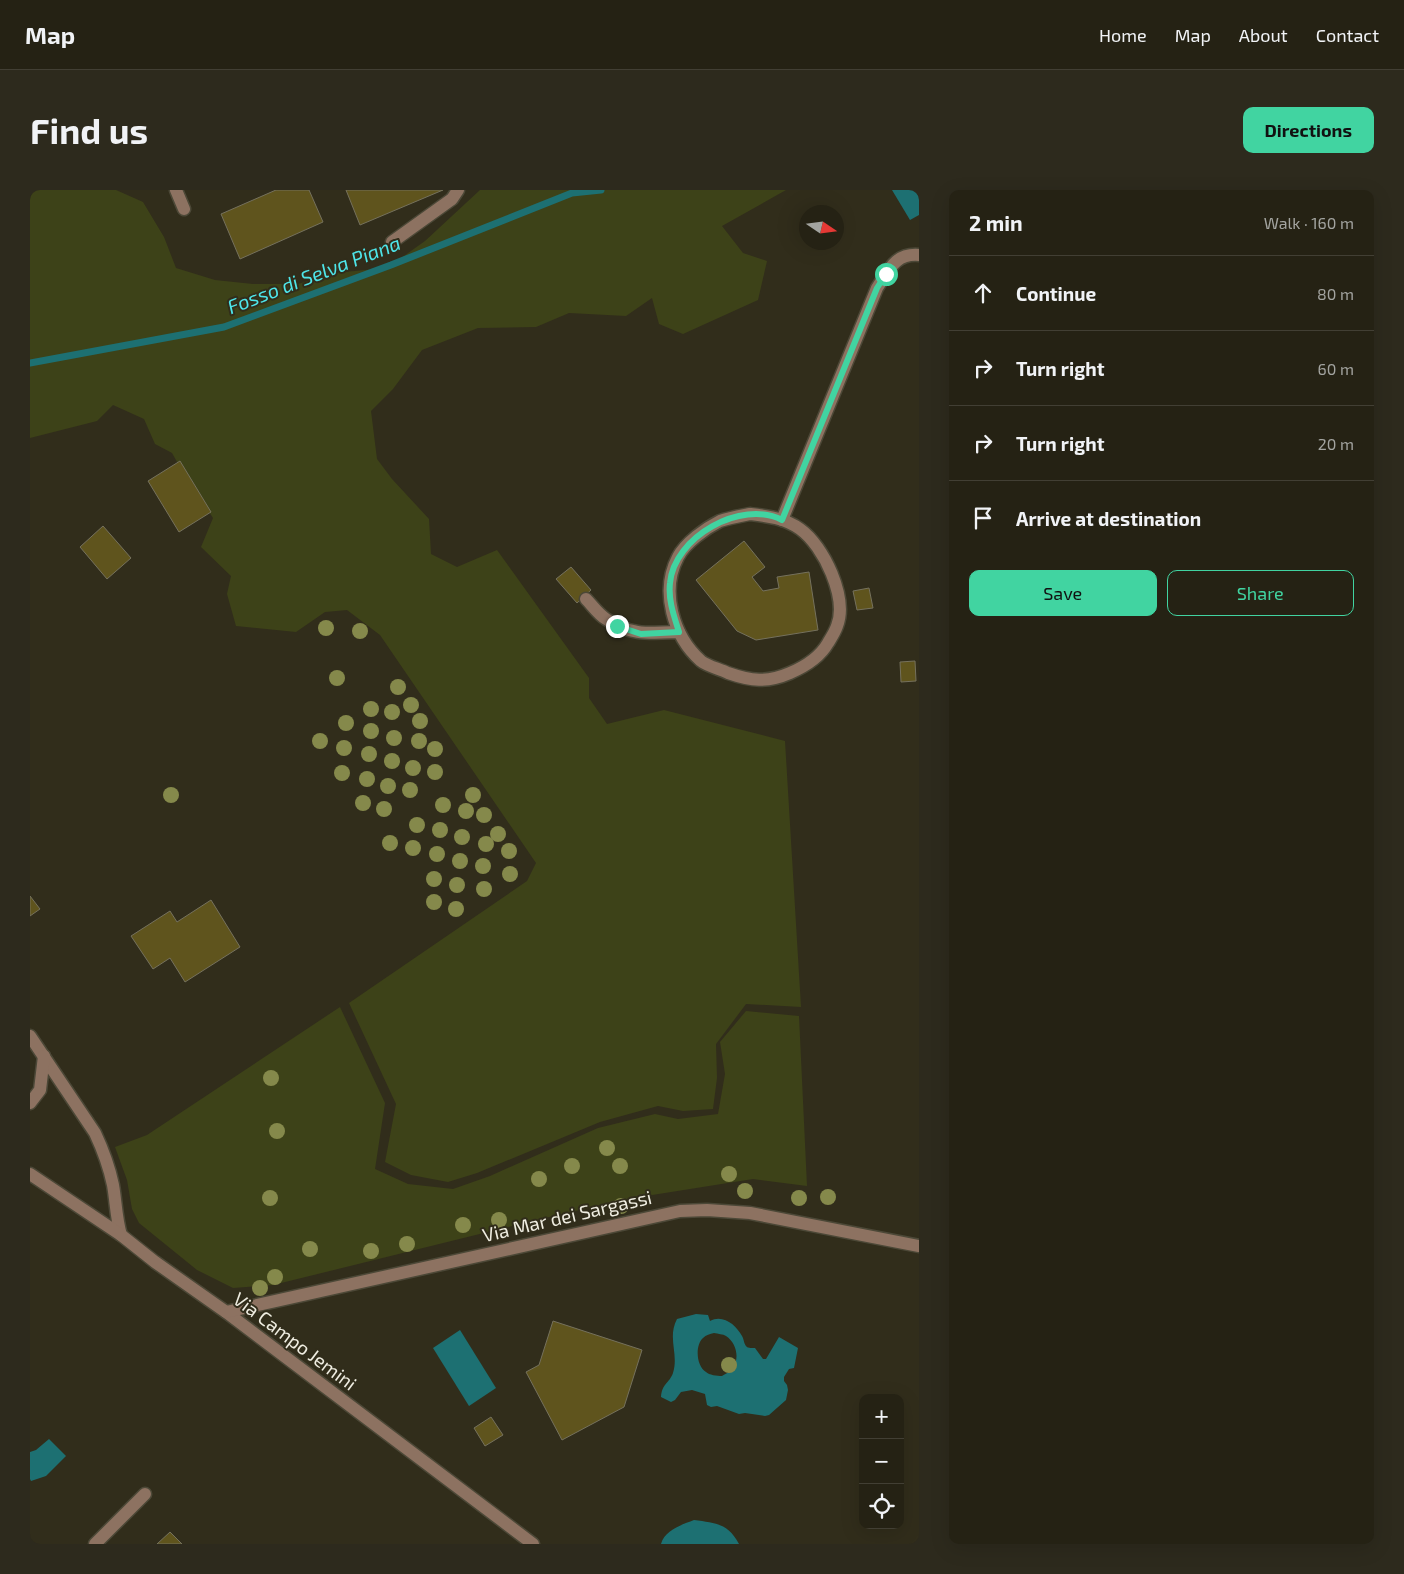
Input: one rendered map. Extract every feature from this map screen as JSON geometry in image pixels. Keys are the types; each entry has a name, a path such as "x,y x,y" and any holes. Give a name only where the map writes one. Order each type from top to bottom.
{"street":[{"path":"176,190 184,209"},
{"path":"392,242 452,199 458,190"},
{"path":"782,520 877,288 898,259 919,255"},
{"path":"750,514 776,517 782,520 800,529 817,548 830,569 840,597 838,625 823,650 801,668 775,679 748,680 702,662 680,637 672,610 670,582 678,556 698,534 721,521 750,514"},
{"path":"586,599 605,619 617,626 641,634 679,632"},
{"path":"30,1036 95,1133 102,1149 112,1184 121,1235"},
{"path":"30,1103 40,1090 44,1056"},
{"name":"Via Campo Jemini","path":"30,1174 121,1235 155,1262 226,1312 533,1544"},
{"name":"Via Mar dei Sargassi","path":"226,1312 680,1211 707,1210 750,1213 919,1246"},
{"path":"95,1544 145,1494"}],"green space":[{"path":"33,190 116,190 143,202 164,237 176,268 215,280 253,284 298,284 333,273 387,268 425,241 480,190 786,190 722,226 743,253 767,261 758,300 683,334 659,324 652,298 626,316 569,313 536,327 478,328 422,350 393,389 371,411 377,459 392,479 429,519 431,554 457,567 497,550 589,678 589,698 607,724 664,710 785,741 801,1007 746,1004 716,1044 717,1078 713,1109 683,1111 658,1106 600,1122 477,1173 448,1182 411,1175 385,1162 396,1104 349,1003 527,881 536,863 380,635 347,610 325,612 296,632 236,626 227,594 231,576 201,547 213,518 172,453 155,444 144,419 113,405 97,421 30,438 30,192"},
{"path":"340,1007 385,1103 375,1169 408,1184 453,1189 490,1176 598,1128 655,1114 678,1119 718,1114 725,1074 720,1042 746,1011 799,1016 807,1186 753,1179 627,1199 273,1285 233,1288 197,1270 139,1223 132,1209 127,1180 115,1147 147,1135"}],"water":[{"path":"892,190 915,190 919,196 919,215 910,220"},
{"path":"696,1314 708,1315 710,1321 720,1319 729,1322 743,1337 746,1346 748,1348 755,1348 763,1359 766,1359 779,1337 798,1348 794,1368 789,1369 784,1377 788,1390 786,1400 769,1415 765,1416 739,1414 717,1406 711,1407 707,1405 705,1394 692,1390 681,1392 671,1402 661,1397 664,1386 673,1373 675,1359 673,1333 677,1319","holes":["714,1333 725,1335 730,1339 735,1347 737,1356 730,1371 722,1376 711,1375 706,1372 700,1365 698,1355 700,1341"]},
{"path":"460,1330 496,1388 469,1406 433,1348"},
{"path":"49,1439 66,1456 46,1476 31,1481 30,1452 36,1450"},
{"path":"694,1520 720,1525 735,1537 739,1544 661,1544 670,1532"}],"building":[{"path":"276,190 309,190 323,222 240,259 221,214"},
{"path":"346,190 443,190 360,225"},
{"path":"180,461 211,512 179,532 148,481"},
{"path":"103,526 131,558 107,579 80,547"},
{"path":"744,541 765,567 752,577 763,591 779,588 777,577 809,572 818,630 756,640 737,631 696,580"},
{"path":"571,567 591,590 577,603 556,579"},
{"path":"869,588 873,608 857,610 853,591"},
{"path":"915,661 916,681 901,682 900,662"},
{"path":"30,896 40,909 30,916"},
{"path":"211,900 240,947 185,982 170,958 153,969 131,936 170,911 177,922"},
{"path":"553,1321 642,1350 624,1407 562,1440 526,1372 539,1365"},
{"path":"491,1417 503,1435 485,1446 474,1428"},
{"path":"170,1532 182,1544 157,1544"}],"waterway":[{"name":"Fosso di Selva Piana","path":"30,363 224,327 391,265 572,193 601,190"}],"route":[{"path":"617,626 641,634 679,632 672,610 670,582 678,556 698,534 721,521 750,514 776,517 782,520 877,288 886,274"}]}
